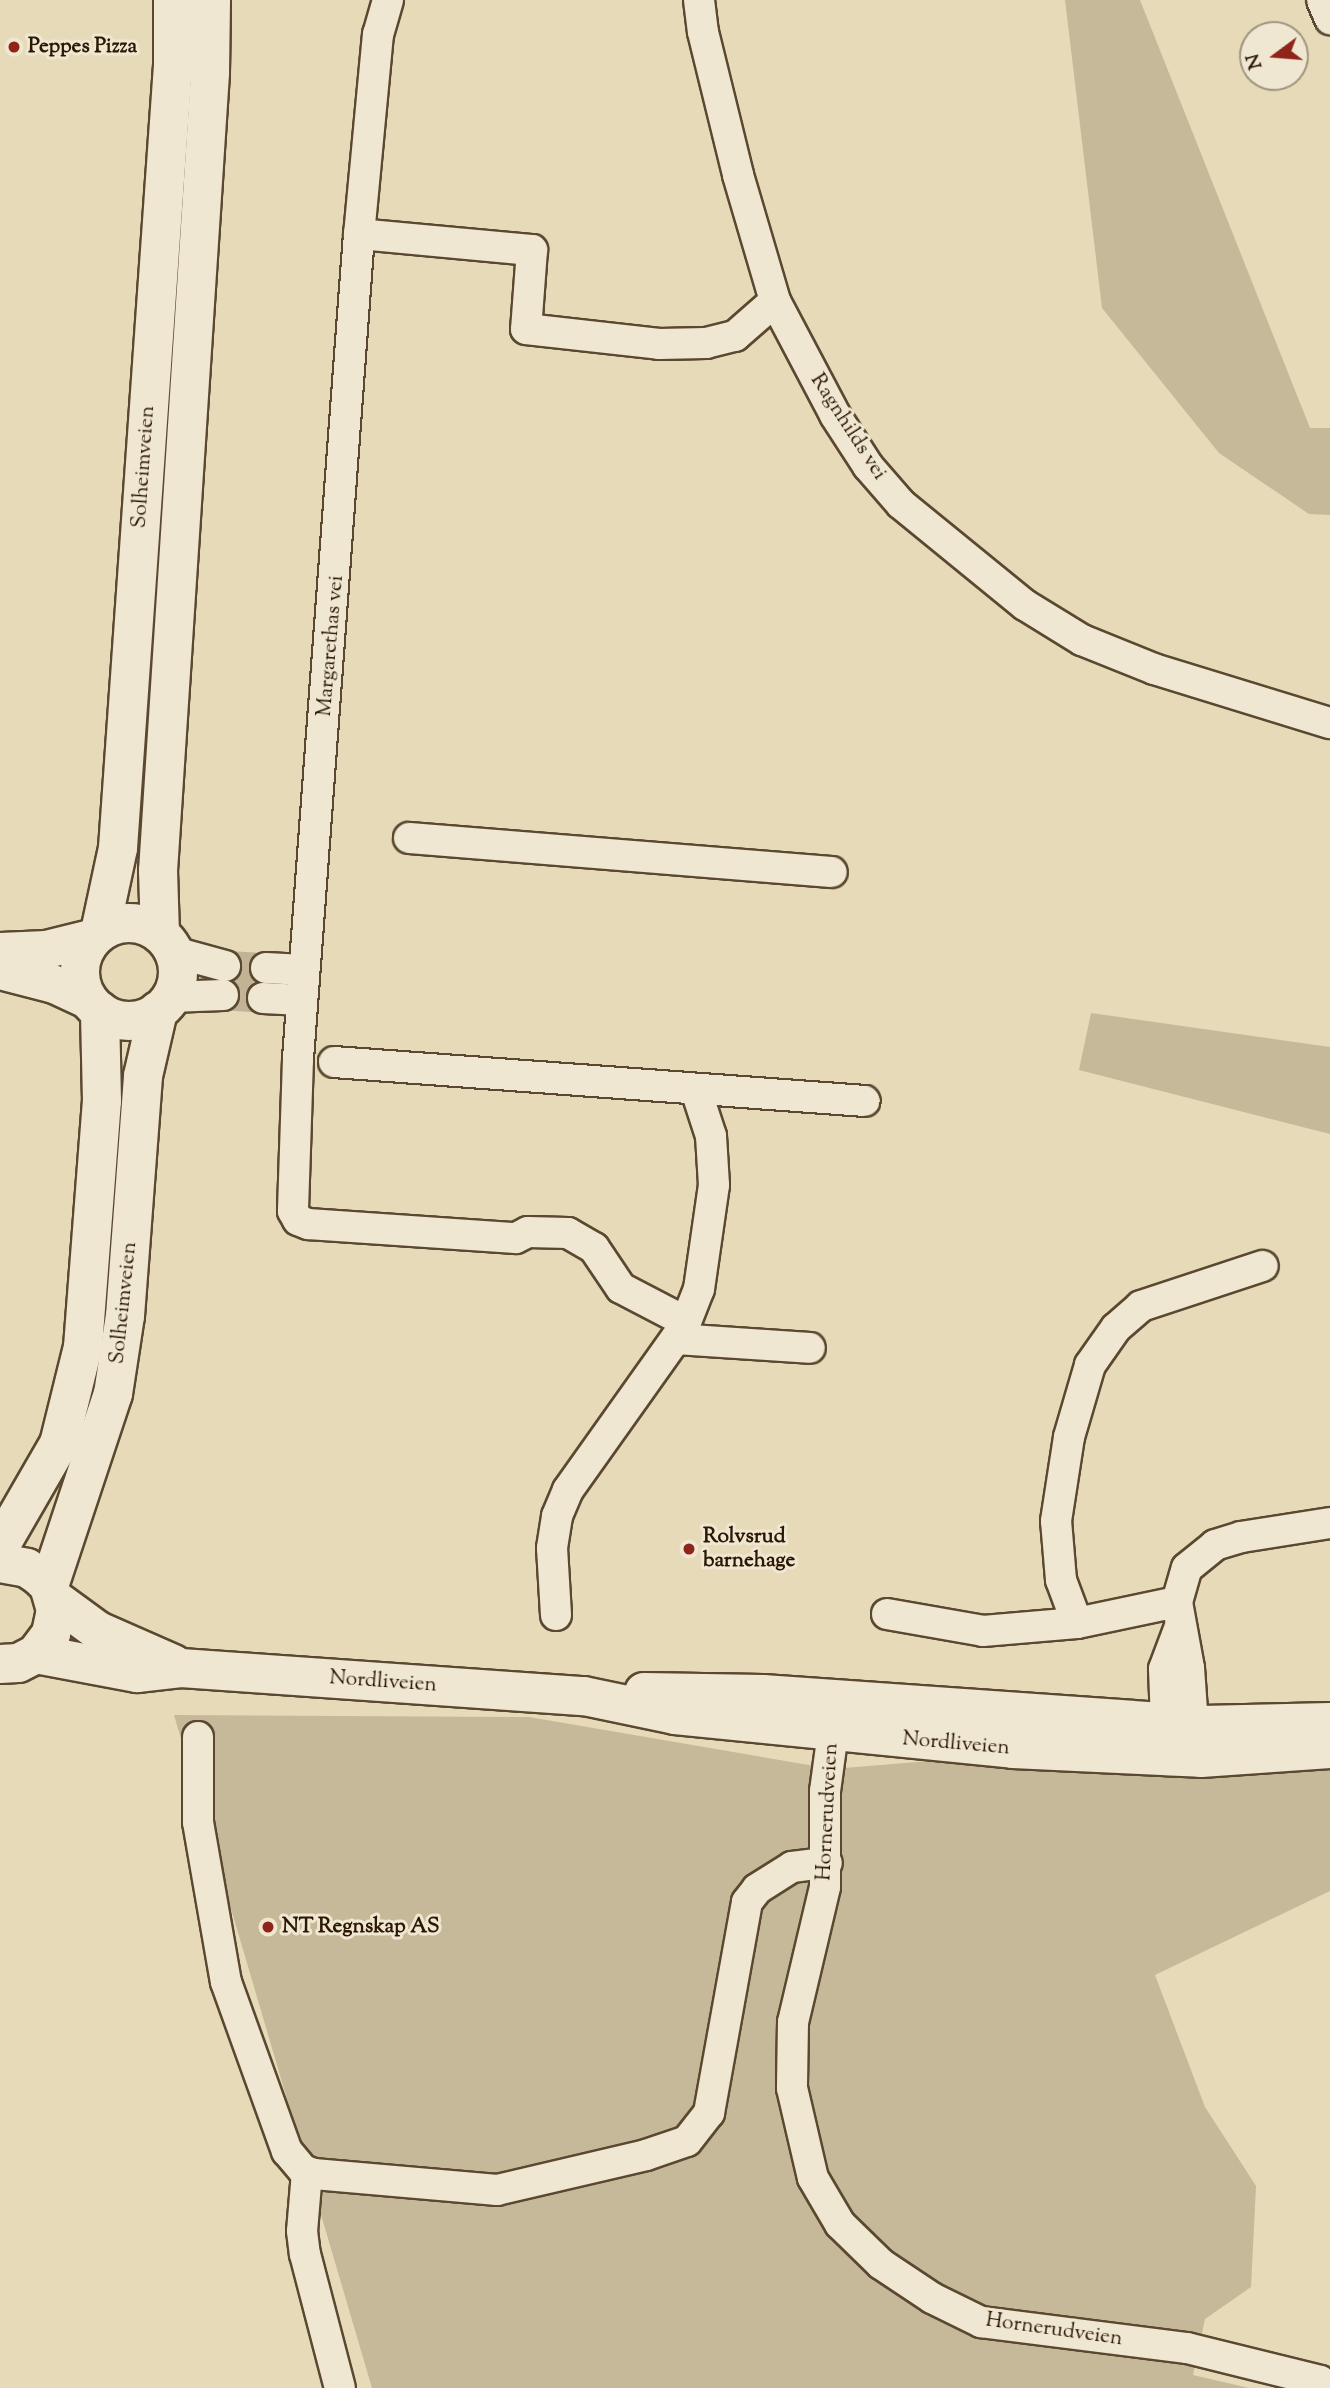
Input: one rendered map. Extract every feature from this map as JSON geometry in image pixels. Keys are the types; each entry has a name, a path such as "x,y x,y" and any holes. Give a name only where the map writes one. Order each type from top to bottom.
{"main road":[{"name":"Solheimveien","path":"97,935 118,848 173,65 173,0"},
{"name":"Solheimveien","path":"167,943 158,871 208,97 211,0"},
{"path":"137,923 167,943 178,975 165,1004 122,1020 94,1006 83,988 82,961 97,935 137,923"},
{"name":"Solheimveien","path":"51,1592 113,1394 125,1316 143,1076 165,1004"},
{"name":"Solheimveien","path":"0,1546 42,1480 59,1444 83,1347 102,1101 94,1006"},
{"name":"Nordliveien","path":"0,1563 27,1568 98,1631 181,1668"},
{"name":"Nordliveien","path":"14,1666 51,1634 51,1592"},
{"name":"Nordliveien","path":"14,1666 137,1672 181,1668 584,1696 675,1715 835,1716 1179,1735 1330,1749"},
{"name":"Nordliveien","path":"1179,1735 1330,1721"}],"street":[{"name":"Margarethas vei","path":"388,0 379,34 359,234 345,460 304,970 293,1210 298,1220 516,1238 528,1232 568,1233 594,1248 621,1288 681,1330"},
{"name":"Ragnhilds vei","path":"699,0 703,32 738,175 775,301 835,415 869,466 901,504 1025,606 1082,640 1154,668 1330,723"},
{"path":"1322,0 1330,19"},
{"path":"359,234 532,250 526,329 659,344 705,343 735,336 775,301"},
{"path":"409,838 832,872"},
{"path":"0,951 46,949 97,935"},
{"path":"165,1004 224,981 167,943"},
{"path":"266,968 304,970"},
{"path":"0,970 94,1006"},
{"path":"263,998 302,1000"},
{"path":"334,1062 865,1101"},
{"path":"556,1615 552,1548 564,1499 681,1330 699,1289 714,1185 711,1136 696,1090"},
{"path":"1077,1623 1061,1580 1055,1521 1069,1437 1090,1365 1116,1328 1141,1306 1263,1266"},
{"path":"681,1330 810,1348"},
{"path":"1179,1735 1189,1668 1178,1616 1187,1568 1215,1545 1241,1537 1330,1523"},
{"path":"887,1614 983,1631 1178,1616"},
{"name":"Hornerudveien","path":"835,1716 825,1791 827,1863 793,2022 792,2088 813,2178 840,2224 881,2264 932,2298 981,2322 1187,2348 1320,2381 1328,2388"},
{"path":"198,1737 198,1822 226,1982 282,2138 307,2172 302,2231 305,2254 340,2388"},
{"path":"307,2172 498,2190 646,2155 687,2141 709,2113 747,1902 757,1889 792,1867 827,1863"}],"shaded area":[{"path":"1065,0 1140,0 1310,428 1330,428 1330,515 1309,514 1219,453 1102,308"},
{"path":"1091,1013 1330,1047 1330,1134 1079,1070"},
{"path":"174,1715 529,1717 832,1769 1186,1740 1330,1736 1330,1891 1155,1975 1205,2107 1256,2186 1251,2287 1205,2319 1193,2375 1249,2388 372,2388"}],"tunnel":[{"path":"225,966 266,968"},
{"path":"223,995 263,998"}],"place":[{"name":"Peppes Pizza","path":"14,47"},
{"name":"Rolvsrud barnehage","path":"689,1549"},
{"name":"NT Regnskap AS","path":"268,1927"}]}
